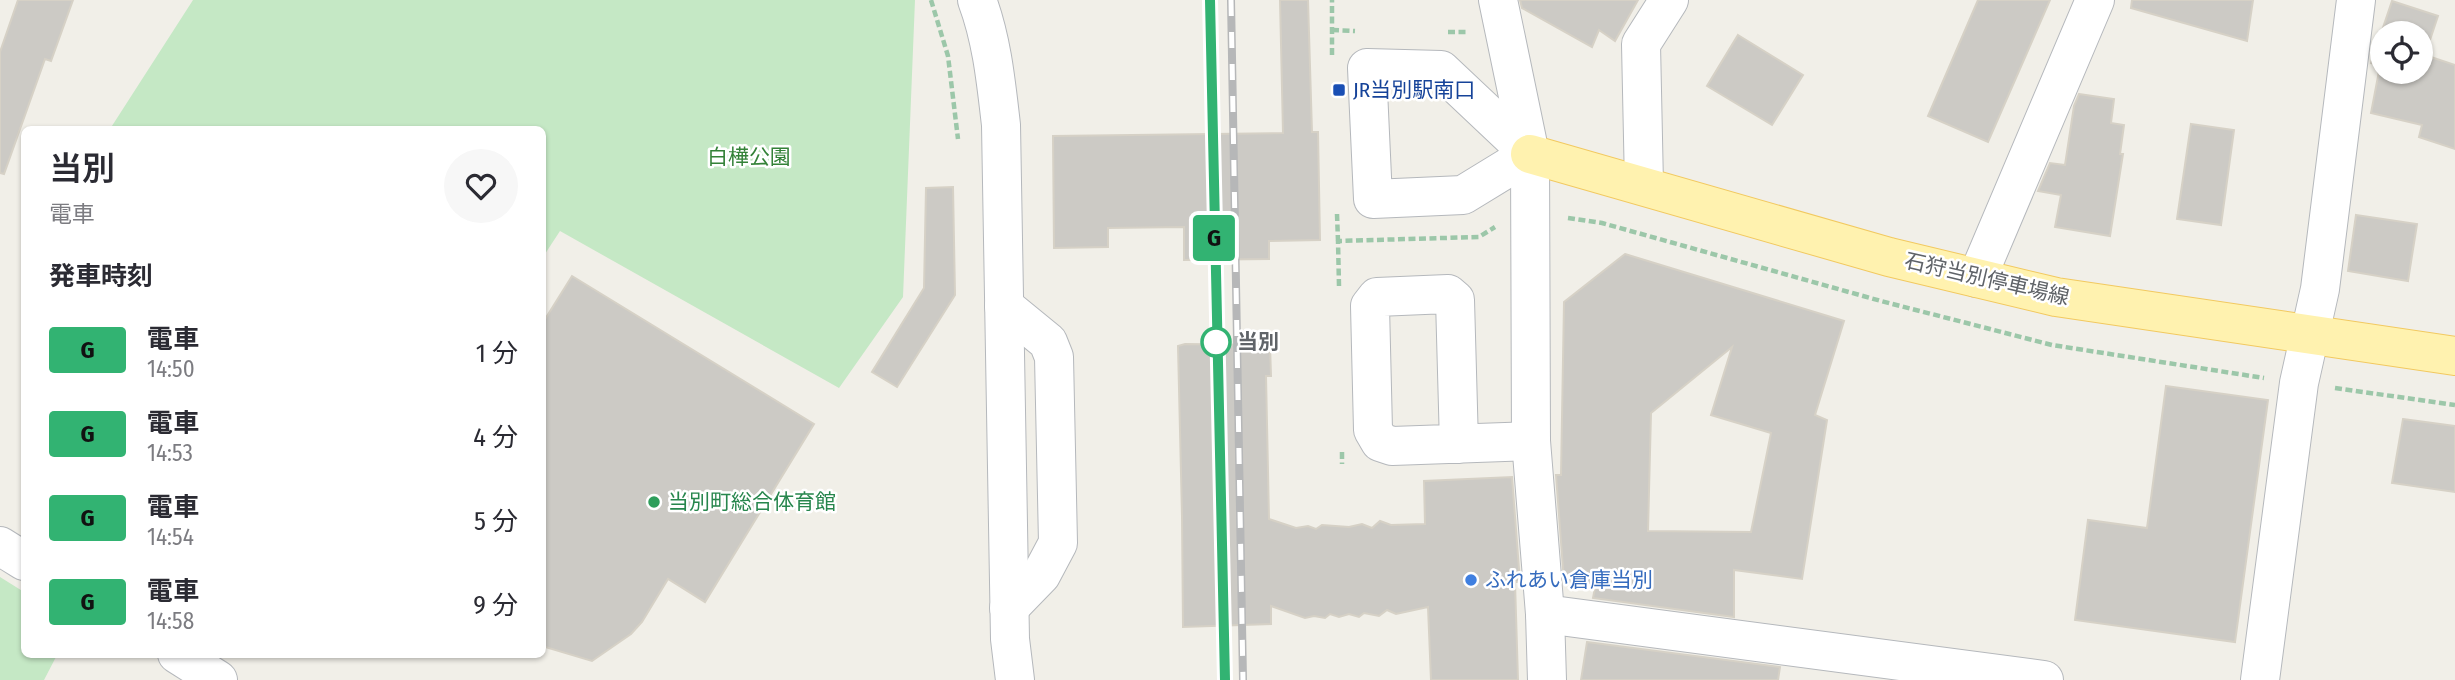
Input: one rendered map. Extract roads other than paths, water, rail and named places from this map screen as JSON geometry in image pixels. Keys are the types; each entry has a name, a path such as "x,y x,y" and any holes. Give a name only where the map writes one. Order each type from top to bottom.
{"main road":[{"name":"石狩当別停車場線","path":"1530,154 1889,257 2056,297 2455,356"}],"street":[{"path":"977,0 985,22 995,73 1000,125 1009,608 1015,680"},
{"path":"1498,0 1530,154 1531,441 1545,614 1547,680"},
{"path":"1644,185 1641,44 1669,0"},
{"path":"1977,278 2095,0"},
{"path":"2260,680 2299,383 2320,289 2356,0"},
{"path":"1367,68 1441,70 1530,154 1463,195 1373,199 1367,68"},
{"path":"1004,306 1048,342 1054,357 1058,543 1041,575 1009,608"},
{"path":"1459,444 1531,441"},
{"path":"0,546 21,559"},
{"path":"1545,614 2044,680"},
{"path":"183,658 218,680"}],"railway":[{"path":"1210,0 1225,680"},
{"path":"1231,0 1243,680"}],"train":[{"name":"G","path":"1210,0 1225,680"}],"place":[{"name":"JR当別駅南口","path":"1339,90"},
{"name":"当別","path":"1216,342"},
{"name":"当別町総合体育館","path":"654,502"},
{"name":"ふれあい倉庫当別","path":"1471,580"}],"park label":[{"name":"白樺公園","path":"749,157"}]}
